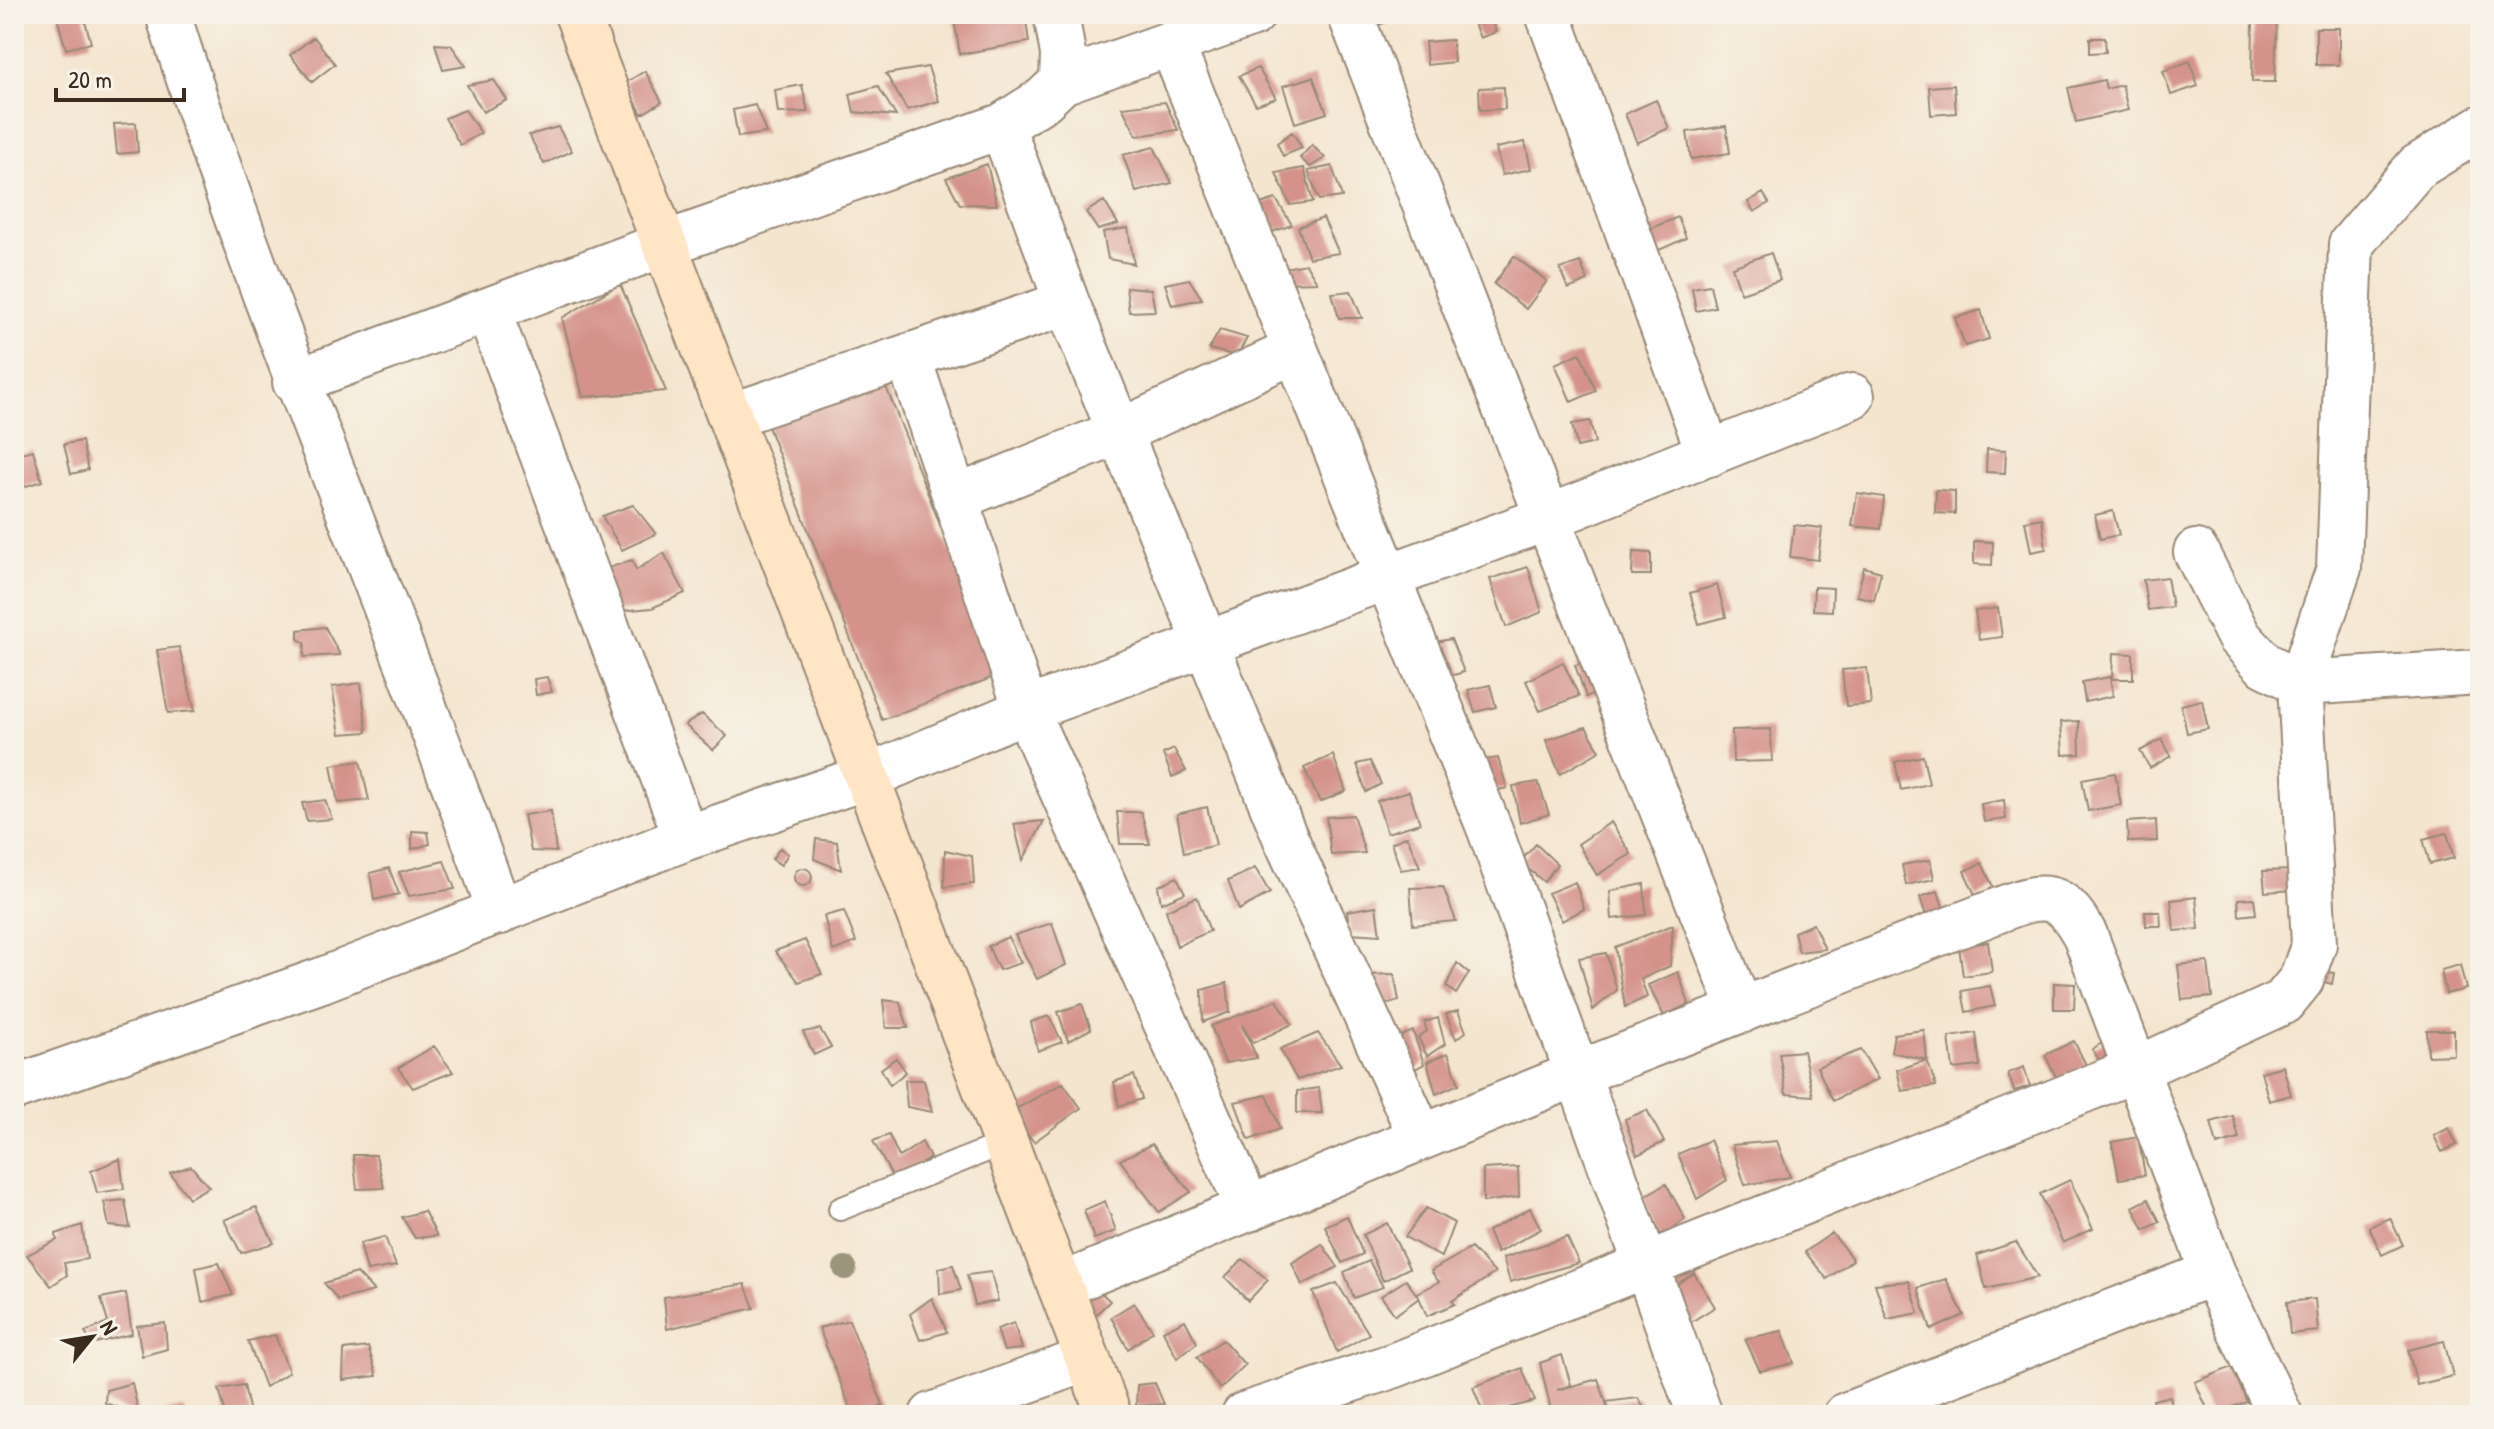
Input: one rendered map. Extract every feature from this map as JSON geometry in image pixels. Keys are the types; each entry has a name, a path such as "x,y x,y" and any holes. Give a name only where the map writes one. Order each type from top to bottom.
{"street":[{"path":"168,14 196,105 295,382 394,624 500,912"},
{"path":"577,14 1109,1415"},
{"path":"1056,14 1063,54 1062,82"},
{"path":"295,382 665,244 1002,126 1044,99 1062,82 1253,14"},
{"path":"1350,14 1550,517 1741,1011"},
{"path":"1548,14 1709,454"},
{"path":"1172,45 1490,830 1700,1415"},
{"path":"1002,126 1067,303 1285,837 1421,1137"},
{"path":"1244,1415 1395,1365 2137,1069 2283,1002 2301,980 2314,944 2300,683 2339,568 2351,244 2417,167 2480,128"},
{"path":"730,416 1067,303"},
{"path":"488,310 686,838"},
{"path":"956,498 1119,432 1294,351"},
{"path":"908,356 1026,710 1249,1209"},
{"path":"14,1088 322,980 686,838 867,777 1026,710 1550,517 1852,396"},
{"path":"2196,552 2239,637 2264,664 2300,683 2480,672"},
{"path":"1060,1286 1579,1073 2031,898 2054,900 2071,910 2085,935 2213,1273 2280,1415"},
{"path":"1846,1415 2213,1273"},
{"path":"932,1415 1087,1359"}],"lane":[{"path":"840,1209 1005,1143"}],"building":[{"path":"83,14 91,43 66,49 57,17"},
{"path":"953,14 1025,14 1029,42 960,54"},
{"path":"1371,14 1385,14 1387,22 1375,26"},
{"path":"1470,14 1489,14 1496,32 1480,38"},
{"path":"2253,16 2277,17 2275,82 2252,82"},
{"path":"2316,28 2339,28 2339,65 2316,65"},
{"path":"314,37 335,64 312,82 290,55"},
{"path":"2090,38 2105,38 2106,52 2090,53"},
{"path":"1452,40 1454,62 1427,65 1425,42"},
{"path":"435,44 451,45 466,66 443,70"},
{"path":"2190,61 2198,86 2171,95 2163,71"},
{"path":"928,67 939,101 907,110 886,74"},
{"path":"1258,68 1276,98 1256,105 1239,76"},
{"path":"645,71 662,102 642,114 625,83"},
{"path":"1313,77 1327,113 1295,123 1283,86"},
{"path":"494,80 507,100 483,112 467,85"},
{"path":"2104,80 2106,89 2122,85 2128,110 2076,122 2068,88"},
{"path":"802,85 808,112 778,113 775,90"},
{"path":"1954,85 1956,113 1931,115 1929,87"},
{"path":"878,86 896,116 854,112 850,94"},
{"path":"1504,87 1505,109 1480,110 1479,88"},
{"path":"1656,100 1669,128 1637,143 1625,114"},
{"path":"1165,102 1178,130 1137,136 1122,107"},
{"path":"755,105 766,133 738,137 733,110"},
{"path":"465,110 481,133 460,145 445,118"},
{"path":"136,123 138,152 117,154 114,124"},
{"path":"1726,126 1730,153 1691,159 1687,132"},
{"path":"558,127 572,151 544,164 529,135"},
{"path":"1292,132 1302,148 1283,156 1277,143"},
{"path":"1525,142 1531,169 1502,175 1496,148"},
{"path":"1312,145 1325,158 1310,167 1300,158"},
{"path":"1154,147 1172,183 1136,192 1123,155"},
{"path":"987,164 997,205 960,204 946,178"},
{"path":"1332,166 1342,197 1319,200 1308,171"},
{"path":"1304,168 1313,202 1290,205 1276,173"},
{"path":"1763,193 1769,203 1754,212 1748,202"},
{"path":"1276,199 1292,225 1261,236 1254,206"},
{"path":"1104,201 1118,224 1098,230 1086,212"},
{"path":"1678,217 1686,238 1657,251 1647,230"},
{"path":"1323,218 1339,253 1309,258 1298,227"},
{"path":"1128,228 1134,264 1108,259 1103,232"},
{"path":"1771,253 1780,280 1741,293 1732,267"},
{"path":"1514,256 1547,281 1526,309 1494,284"},
{"path":"1580,262 1588,281 1568,289 1560,269"},
{"path":"1306,264 1317,282 1283,283 1279,269"},
{"path":"1189,279 1202,299 1172,305 1165,284"},
{"path":"620,284 666,391 583,397 562,318"},
{"path":"1710,285 1715,307 1696,311 1692,288"},
{"path":"1126,287 1151,289 1155,311 1129,312"},
{"path":"1351,291 1362,318 1339,318 1332,293"},
{"path":"1981,310 1989,339 1965,346 1955,318"},
{"path":"1220,330 1247,338 1237,356 1209,349"},
{"path":"1580,353 1596,391 1571,402 1555,364"},
{"path":"883,379 999,675 882,720 767,424"},
{"path":"1590,421 1595,443 1577,447 1572,424"},
{"path":"82,441 88,470 71,474 64,444"},
{"path":"1987,449 2006,450 2005,473 1986,472"},
{"path":"33,450 42,481 23,487 14,455"},
{"path":"1936,490 1955,491 1955,514 1935,513"},
{"path":"1857,493 1884,497 1881,529 1852,526"},
{"path":"633,505 656,534 622,550 602,516"},
{"path":"2113,511 2119,535 2100,539 2095,515"},
{"path":"2042,518 2046,549 2031,552 2025,521"},
{"path":"1794,525 1822,528 1818,560 1790,557"},
{"path":"1974,541 1993,542 1992,565 1974,564"},
{"path":"1633,552 1651,553 1651,575 1632,575"},
{"path":"664,553 685,593 652,608 609,612 600,571 632,560 636,570"},
{"path":"1528,567 1542,612 1506,627 1490,579"},
{"path":"1864,567 1881,572 1874,600 1857,596"},
{"path":"2167,577 2172,607 2148,610 2143,580"},
{"path":"1717,585 1726,617 1699,624 1690,593"},
{"path":"1814,587 1833,588 1832,611 1813,610"},
{"path":"1998,608 2002,637 1979,640 1975,611"},
{"path":"325,627 340,655 304,657 305,643 298,639 298,630"},
{"path":"1451,639 1464,672 1433,681 1421,645"},
{"path":"179,647 195,711 168,713 157,650"},
{"path":"2113,653 2133,654 2133,679 2112,679"},
{"path":"1598,660 1608,690 1586,697 1575,665"},
{"path":"1563,662 1579,696 1540,711 1526,681"},
{"path":"1867,668 1871,704 1846,706 1842,670"},
{"path":"547,677 552,692 536,695 534,679"},
{"path":"2110,677 2113,696 2085,702 2082,682"},
{"path":"361,683 367,732 340,734 332,687"},
{"path":"1490,685 1496,707 1475,712 1468,690"},
{"path":"2202,700 2208,729 2187,733 2181,705"},
{"path":"702,714 727,736 713,750 685,725"},
{"path":"2079,721 2080,754 2063,755 2061,722"},
{"path":"1586,727 1600,751 1560,774 1546,740"},
{"path":"1771,729 1772,761 1733,762 1732,730"},
{"path":"2162,739 2171,756 2150,768 2140,751"},
{"path":"1174,749 1186,771 1172,777 1163,754"},
{"path":"1333,755 1346,791 1320,802 1304,768"},
{"path":"1923,756 1929,784 1901,790 1895,762"},
{"path":"1498,758 1507,788 1482,794 1476,761"},
{"path":"360,761 369,800 338,803 331,765"},
{"path":"1370,761 1381,784 1366,792 1357,764"},
{"path":"2115,773 2121,805 2088,811 2082,779"},
{"path":"1538,782 1549,814 1520,823 1513,786"},
{"path":"1409,791 1420,823 1387,833 1377,801"},
{"path":"325,800 332,819 307,821 302,803"},
{"path":"2004,800 2006,819 1984,822 1981,804"},
{"path":"1207,807 1216,845 1184,853 1177,814"},
{"path":"551,811 556,852 531,851 524,815"},
{"path":"1117,812 1141,812 1150,844 1120,844"},
{"path":"1353,815 1365,853 1331,855 1326,817"},
{"path":"2156,820 2157,841 2128,842 2127,822"},
{"path":"1044,821 1023,860 1014,824"},
{"path":"1611,822 1631,854 1597,875 1578,844"},
{"path":"412,831 428,832 430,844 412,849"},
{"path":"2447,833 2454,858 2430,864 2423,839"},
{"path":"1407,836 1420,867 1401,870 1391,843"},
{"path":"816,839 837,842 841,870 814,859"},
{"path":"1536,844 1557,864 1544,882 1520,862"},
{"path":"780,848 788,854 781,865 772,859"},
{"path":"945,850 972,856 974,884 944,887"},
{"path":"1930,860 1934,879 1906,885 1902,865"},
{"path":"444,861 455,889 409,896 399,872"},
{"path":"1982,863 1994,889 1976,897 1964,871"},
{"path":"389,868 399,894 374,900 370,873"},
{"path":"803,868 812,877 803,886 794,877"},
{"path":"1255,868 1270,893 1239,910 1228,881"},
{"path":"2294,870 2295,890 2265,892 2263,871"},
{"path":"1177,877 1185,893 1161,903 1158,886"},
{"path":"1575,882 1584,909 1562,921 1548,893"},
{"path":"1644,884 1646,915 1612,919 1610,891"},
{"path":"1443,887 1456,921 1413,925 1410,888"},
{"path":"1938,891 1945,913 1927,919 1920,897"},
{"path":"1197,897 1210,931 1177,946 1166,910"},
{"path":"2196,897 2199,929 2174,931 2171,900"},
{"path":"2254,898 2256,914 2239,916 2238,899"},
{"path":"1376,906 1380,935 1350,933 1347,911"},
{"path":"844,911 856,942 833,951 824,916"},
{"path":"2145,912 2160,912 2161,926 2146,926"},
{"path":"1052,923 1066,965 1037,979 1015,935"},
{"path":"1813,924 1825,949 1799,952 1794,932"},
{"path":"1673,925 1670,966 1641,979 1647,997 1625,1007 1615,947"},
{"path":"1008,937 1021,963 999,970 988,946"},
{"path":"805,940 822,974 799,982 775,951"},
{"path":"1988,942 1992,972 1963,976 1959,946"},
{"path":"1606,953 1617,990 1593,1010 1579,958"},
{"path":"2208,962 2212,997 2182,1000 2178,965"},
{"path":"1457,963 1469,973 1456,994 1446,986"},
{"path":"2460,965 2466,989 2446,994 2441,970"},
{"path":"2322,971 2334,973 2332,984 2320,981"},
{"path":"1678,972 1689,1004 1664,1016 1648,985"},
{"path":"1394,974 1399,1001 1377,1006 1366,975"},
{"path":"1227,983 1230,1012 1203,1022 1202,990"},
{"path":"2054,983 2075,984 2074,1009 2054,1009"},
{"path":"1990,986 1995,1006 1966,1012 1962,991"},
{"path":"883,1000 900,1002 908,1028 886,1028"},
{"path":"1277,1000 1292,1024 1253,1043 1242,1025 1257,1058 1225,1063 1211,1026"},
{"path":"1082,1004 1091,1029 1068,1041 1058,1012"},
{"path":"1458,1011 1466,1032 1456,1039 1446,1014"},
{"path":"1049,1016 1062,1042 1038,1051 1031,1022"},
{"path":"1438,1018 1445,1044 1427,1056 1418,1037 1427,1031 1424,1022"},
{"path":"820,1029 831,1047 814,1055 803,1032"},
{"path":"1924,1030 1927,1060 1891,1052 1894,1034"},
{"path":"2427,1030 2454,1030 2454,1055 2428,1056"},
{"path":"1413,1031 1424,1064 1399,1078 1384,1043"},
{"path":"1318,1033 1341,1065 1297,1080 1280,1049"},
{"path":"1976,1033 1980,1066 1953,1069 1949,1037"},
{"path":"2107,1040 2114,1051 2099,1060 2092,1049"},
{"path":"2074,1041 2086,1065 2057,1079 2045,1055"},
{"path":"434,1046 453,1072 413,1088 398,1068"},
{"path":"1861,1050 1878,1079 1833,1101 1817,1067"},
{"path":"1803,1051 1813,1096 1786,1094 1779,1053"},
{"path":"1448,1053 1459,1084 1436,1094 1427,1062"},
{"path":"896,1058 906,1072 890,1085 881,1069"},
{"path":"1927,1060 1936,1086 1902,1091 1897,1070"},
{"path":"2283,1066 2291,1095 2269,1101 2261,1072"},
{"path":"2024,1067 2030,1086 2014,1091 2008,1073"},
{"path":"1134,1075 1142,1099 1119,1106 1114,1082"},
{"path":"905,1080 924,1080 932,1112 907,1107"},
{"path":"1063,1083 1081,1108 1034,1142 1010,1112"},
{"path":"1319,1088 1322,1113 1297,1113 1297,1091"},
{"path":"1267,1095 1280,1129 1249,1140 1235,1102"},
{"path":"1647,1110 1664,1142 1637,1155 1625,1119"},
{"path":"2233,1116 2239,1139 2217,1145 2211,1122"},
{"path":"2449,1128 2457,1145 2442,1152 2434,1136"},
{"path":"889,1135 899,1157 922,1142 930,1158 895,1182 873,1141"},
{"path":"2138,1137 2145,1175 2119,1179 2112,1142"},
{"path":"1710,1140 1727,1180 1697,1199 1678,1154"},
{"path":"1777,1141 1790,1177 1745,1185 1732,1145"},
{"path":"1152,1144 1191,1192 1159,1212 1120,1160"},
{"path":"353,1155 376,1155 384,1188 357,1189"},
{"path":"120,1159 124,1189 97,1193 91,1171"},
{"path":"191,1166 209,1187 189,1198 170,1173"},
{"path":"1518,1167 1519,1197 1483,1202 1483,1169"},
{"path":"2070,1180 2093,1229 2063,1243 2040,1194"},
{"path":"1666,1184 1685,1219 1662,1237 1641,1198"},
{"path":"2148,1199 2160,1222 2144,1230 2133,1207"},
{"path":"125,1200 130,1228 109,1226 104,1202"},
{"path":"1105,1201 1116,1231 1094,1239 1084,1210"},
{"path":"256,1207 274,1243 241,1253 224,1220"},
{"path":"1426,1208 1454,1223 1441,1257 1405,1237"},
{"path":"1530,1208 1541,1229 1497,1253 1488,1231"},
{"path":"424,1211 437,1236 415,1238 402,1217"},
{"path":"1347,1216 1363,1254 1342,1263 1325,1226"},
{"path":"2390,1218 2403,1245 2382,1255 2369,1227"},
{"path":"1387,1223 1409,1268 1383,1281 1363,1235"},
{"path":"82,1225 87,1259 64,1263 67,1275 51,1286 27,1255 57,1240 56,1234"},
{"path":"1832,1233 1853,1260 1827,1279 1805,1252"},
{"path":"385,1237 396,1266 367,1271 360,1243"},
{"path":"1567,1237 1579,1263 1510,1282 1503,1258"},
{"path":"2016,1242 2038,1277 1986,1289 1977,1255"},
{"path":"1322,1244 1338,1267 1302,1285 1292,1263"},
{"path":"1471,1248 1495,1273 1452,1301 1455,1304 1427,1316 1417,1293 1439,1282 1431,1271"},
{"path":"1243,1259 1268,1280 1248,1301 1225,1277"},
{"path":"1369,1261 1383,1287 1354,1298 1344,1272"},
{"path":"219,1263 233,1295 202,1302 196,1268"},
{"path":"953,1265 961,1290 940,1294 939,1268"},
{"path":"991,1272 998,1301 975,1305 967,1275"},
{"path":"357,1273 374,1291 338,1300 324,1283"},
{"path":"1694,1273 1715,1307 1686,1325 1667,1291"},
{"path":"1946,1279 1964,1315 1931,1330 1918,1288"},
{"path":"1406,1280 1419,1298 1395,1315 1381,1296"},
{"path":"1909,1281 1919,1313 1887,1319 1875,1284"},
{"path":"1337,1283 1369,1334 1337,1352 1313,1292"},
{"path":"745,1284 754,1308 667,1329 664,1297"},
{"path":"1094,1286 1110,1301 1090,1320 1080,1301"},
{"path":"126,1293 132,1334 91,1344 85,1332 108,1323 101,1298"},
{"path":"932,1298 947,1332 920,1340 910,1314"},
{"path":"2315,1299 2318,1331 2290,1334 2287,1302"},
{"path":"1134,1303 1153,1331 1128,1349 1111,1317"},
{"path":"16,1315 23,1347 14,1347"},
{"path":"849,1320 883,1405 864,1415 853,1415 819,1328"},
{"path":"1185,1320 1197,1343 1177,1358 1163,1331"},
{"path":"165,1323 167,1349 142,1356 137,1326"},
{"path":"1014,1323 1022,1349 1004,1351 997,1329"},
{"path":"1782,1331 1794,1363 1760,1371 1745,1339"},
{"path":"275,1335 289,1372 265,1387 248,1341"},
{"path":"1223,1340 1245,1365 1220,1389 1197,1357"},
{"path":"2444,1341 2453,1376 2417,1385 2408,1350"},
{"path":"368,1347 377,1376 343,1380 344,1350"},
{"path":"1562,1355 1571,1385 1557,1390 1598,1379 1607,1408 1588,1415 1552,1415 1540,1363"},
{"path":"2232,1367 2247,1402 2210,1415 2195,1382"},
{"path":"1522,1368 1535,1401 1484,1415 1473,1387"},
{"path":"132,1383 139,1415 105,1403 106,1390"},
{"path":"1155,1383 1164,1404 1136,1406 1137,1385"},
{"path":"244,1385 250,1413 226,1415 219,1389"},
{"path":"2170,1396 2173,1411 2157,1415 2153,1400"},
{"path":"1638,1398 1648,1415 1612,1415 1606,1402"},
{"path":"183,1408 186,1415 160,1412"}]}
